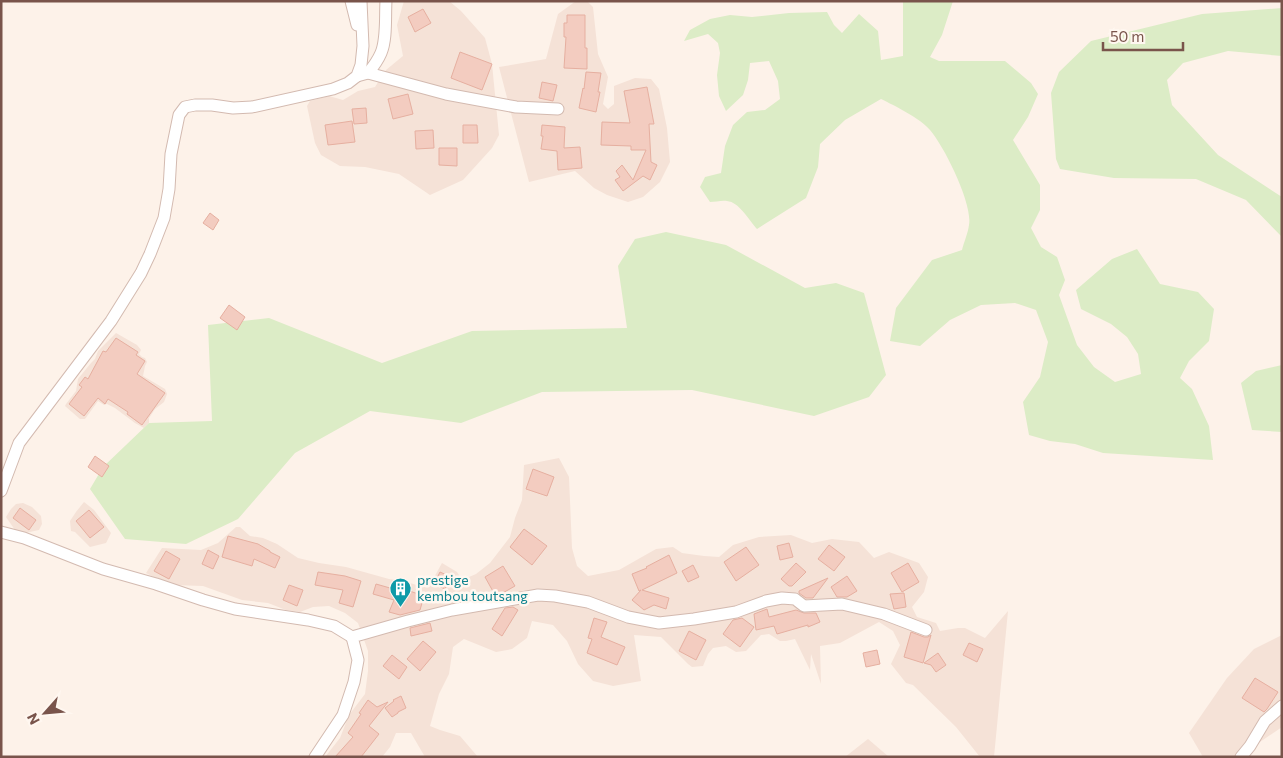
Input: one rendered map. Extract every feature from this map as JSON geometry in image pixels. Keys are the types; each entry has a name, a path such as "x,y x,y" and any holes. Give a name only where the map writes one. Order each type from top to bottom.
{"street":[{"path":"351,1 363,46"},
{"path":"360,1 363,46 361,65 363,74"},
{"path":"1,491 19,443 112,321 141,273 164,218 175,131 179,114 184,107 212,105 232,108 252,107 333,89 348,83 376,63 382,52 386,1"},
{"path":"363,74 446,94 516,107 558,109"},
{"path":"1,532 24,538 104,569 203,600 235,609 308,620 334,626 352,637 358,660 354,682 343,714 315,757"},
{"path":"352,637 452,610 538,595 588,602 628,617 659,623 736,612 766,601 782,598 795,599 804,606 842,604 884,614 926,630"},
{"path":"1241,757 1265,721 1282,706"}],"shaded area":[{"path":"404,1 449,1 461,11 485,38 492,64 499,135 492,148 463,180 430,195 399,174 365,167 340,166 321,155 315,143 307,106 310,101 329,96 343,100 358,91 375,87 386,70 403,56 397,25"},
{"path":"576,1 587,1 593,7 598,54 608,77 603,104 608,109 614,104 614,86 635,78 651,79 659,89 667,128 670,162 660,182 643,197 628,202 607,195 594,188 575,171 529,182 499,67 546,59 558,14"},
{"path":"116,333 137,345 141,350 139,354 147,362 143,376 165,389 167,394 164,402 155,409 149,418 149,423 144,428 115,408 98,401 85,419 80,419 65,406 76,391 78,379 95,359 98,351"},
{"path":"559,458 569,477 572,548 577,566 588,576 619,570 656,549 673,547 682,553 719,557 733,545 759,537 791,535 812,543 832,539 859,542 874,558 889,552 919,563 928,577 924,592 912,607 917,617 936,623 940,631 965,628 985,638 1008,611 994,757 980,757 956,727 913,685 906,683 891,664 900,645 893,631 879,622 840,643 820,646 821,684 811,654 810,670 795,639 780,641 769,634 761,635 746,651 736,652 726,646 713,648 703,666 692,667 661,637 634,635 641,681 613,686 593,681 578,664 567,641 553,625 532,621 527,638 512,649 496,652 464,639 453,647 449,674 439,694 430,726 460,736 478,757 425,757 411,733 396,733 390,747 382,757 325,757 340,738 349,715 365,694 368,651 358,623 345,613 329,606 313,607 300,612 286,610 268,603 242,600 203,586 173,585 146,573 162,548 201,550 218,543 236,527 240,527 250,536 263,538 277,544 298,558 346,567 420,586 432,581 442,563 457,572 462,580 476,574 490,563 510,537 522,500 524,465"},
{"path":"84,502 94,510 111,533 106,543 90,547 75,532 71,531 70,521"},
{"path":"23,503 32,507 41,516 42,524 39,530 25,533 15,530 6,517 16,504"},
{"path":"1282,635 1282,727 1238,757 1203,757 1189,733 1227,678 1254,649"},
{"path":"868,739 889,757 845,757"}],"green space":[{"path":"903,1 953,1 942,35 930,57 939,61 1005,61 1031,83 1038,94 1028,117 1013,140 1040,185 1040,210 1031,228 1041,247 1057,257 1065,280 1059,295 1077,345 1094,367 1115,382 1141,374 1138,354 1127,337 1111,324 1081,309 1076,290 1112,259 1137,249 1160,284 1198,292 1214,309 1209,341 1189,361 1180,378 1192,389 1209,426 1213,460 1103,453 1075,444 1050,441 1029,435 1023,402 1040,377 1048,342 1036,310 1015,303 981,305 950,320 920,346 890,341 896,308 932,260 962,250 969,225 967,204 943,149 926,126 893,105 881,99 845,120 820,144 818,167 806,198 757,229 744,212 731,202 710,202 700,187 705,177 721,173 725,146 733,125 747,112 765,110 780,99 778,81 769,61 750,63 748,80 743,95 726,111 719,96 717,75 720,53 718,43 708,34 684,41 690,30 710,19 730,15 752,17 789,13 827,12 834,25 842,33 859,14 878,31 881,60 903,56"},
{"path":"1282,8 1282,56 1228,51 1183,63 1167,80 1172,105 1218,155 1282,197 1282,237 1246,200 1196,179 1114,178 1060,169 1056,159 1051,93 1059,72 1091,41 1202,14"},
{"path":"666,232 726,245 805,288 836,283 864,293 886,375 869,397 814,416 692,390 542,392 461,423 370,411 295,453 238,519 186,544 125,539 90,489 103,467 149,423 212,421 208,325 269,318 382,363 472,331 627,328 618,266 635,239"},
{"path":"1282,365 1282,432 1252,430 1241,383 1256,371"}],"building":[{"path":"423,9 431,23 415,32 408,17"},
{"path":"567,15 585,15 587,69 564,68 566,37 564,37 564,23 567,23"},
{"path":"460,52 492,64 482,90 451,78"},
{"path":"586,72 601,73 596,112 579,108"},
{"path":"542,82 557,85 553,101 539,98"},
{"path":"647,87 654,124 649,124 651,162 657,165 650,180 643,176 623,191 615,180 620,177 616,171 622,165 633,180 646,150 631,150 631,146 601,145 602,122 630,123 624,91"},
{"path":"408,94 413,114 393,119 388,99"},
{"path":"366,108 367,123 354,124 352,109"},
{"path":"352,121 355,142 328,145 325,125"},
{"path":"463,125 477,125 478,143 463,143"},
{"path":"542,125 565,127 564,148 580,147 582,168 558,170 557,151 541,149"},
{"path":"433,130 434,148 416,149 415,131"},
{"path":"439,148 457,148 457,166 439,165"},
{"path":"210,213 219,220 213,230 203,223"},
{"path":"229,305 245,317 237,330 220,318"},
{"path":"116,338 138,352 136,355 145,361 137,374 165,393 142,425 127,414 128,412 108,399 105,404 98,398 84,416 69,404 82,387 79,385 85,377 88,379 103,351 106,352"},
{"path":"95,456 109,466 102,477 88,467"},
{"path":"533,469 554,477 547,496 526,489"},
{"path":"20,508 36,520 29,530 13,518"},
{"path":"89,510 104,527 90,538 76,521"},
{"path":"524,529 547,546 532,565 510,547"},
{"path":"228,536 258,544 280,557 275,568 254,559 252,566 222,557"},
{"path":"789,543 793,557 780,560 777,546"},
{"path":"829,545 845,557 834,571 818,559"},
{"path":"746,547 759,565 736,581 724,562"},
{"path":"208,550 219,556 213,569 202,564"},
{"path":"166,551 180,559 169,579 154,571"},
{"path":"669,555 677,573 642,590 669,598 666,609 654,605 644,610 632,600 641,590 639,591 632,574 647,568"},
{"path":"796,563 806,572 792,586 789,586 781,579"},
{"path":"908,563 919,582 902,592 891,573"},
{"path":"693,565 699,577 688,582 682,571"},
{"path":"503,566 515,586 501,594 495,595 485,577"},
{"path":"318,572 345,576 361,581 353,607 339,603 343,590 315,585"},
{"path":"440,572 451,577 445,589 434,584"},
{"path":"847,576 857,591 847,597 837,597 831,587"},
{"path":"828,578 813,598 806,598 799,593 799,591"},
{"path":"376,584 397,590 398,587 424,596 420,610 400,615 389,612 394,600 373,594"},
{"path":"289,585 303,590 297,606 283,600"},
{"path":"904,593 906,607 894,609 890,594"},
{"path":"513,607 518,610 502,636 492,629 505,608"},
{"path":"767,609 769,617 796,610 804,613 816,613 820,622 808,627 808,625 777,634 774,626 756,630 754,614"},
{"path":"594,618 607,622 601,637 625,647 617,665 587,653 592,639 588,638"},
{"path":"742,618 754,627 740,647 723,634 733,620"},
{"path":"430,623 432,631 411,636 410,628"},
{"path":"689,631 706,640 696,660 679,651"},
{"path":"911,632 924,637 931,635 923,663 904,657"},
{"path":"423,641 436,652 420,671 407,659"},
{"path":"969,643 983,649 977,662 963,655"},
{"path":"877,650 880,664 866,667 863,653"},
{"path":"938,653 946,665 936,672 931,665 924,663"},
{"path":"392,655 407,667 399,679 383,666"},
{"path":"1255,678 1278,692 1264,712 1242,698"},
{"path":"401,696 406,708 392,717 385,708 393,700"},
{"path":"368,700 377,707 388,702 369,726 379,734 361,757 335,757 353,737 348,733"}],"place":[{"name":"prestige kembou toutsang","path":"401,607"}]}
